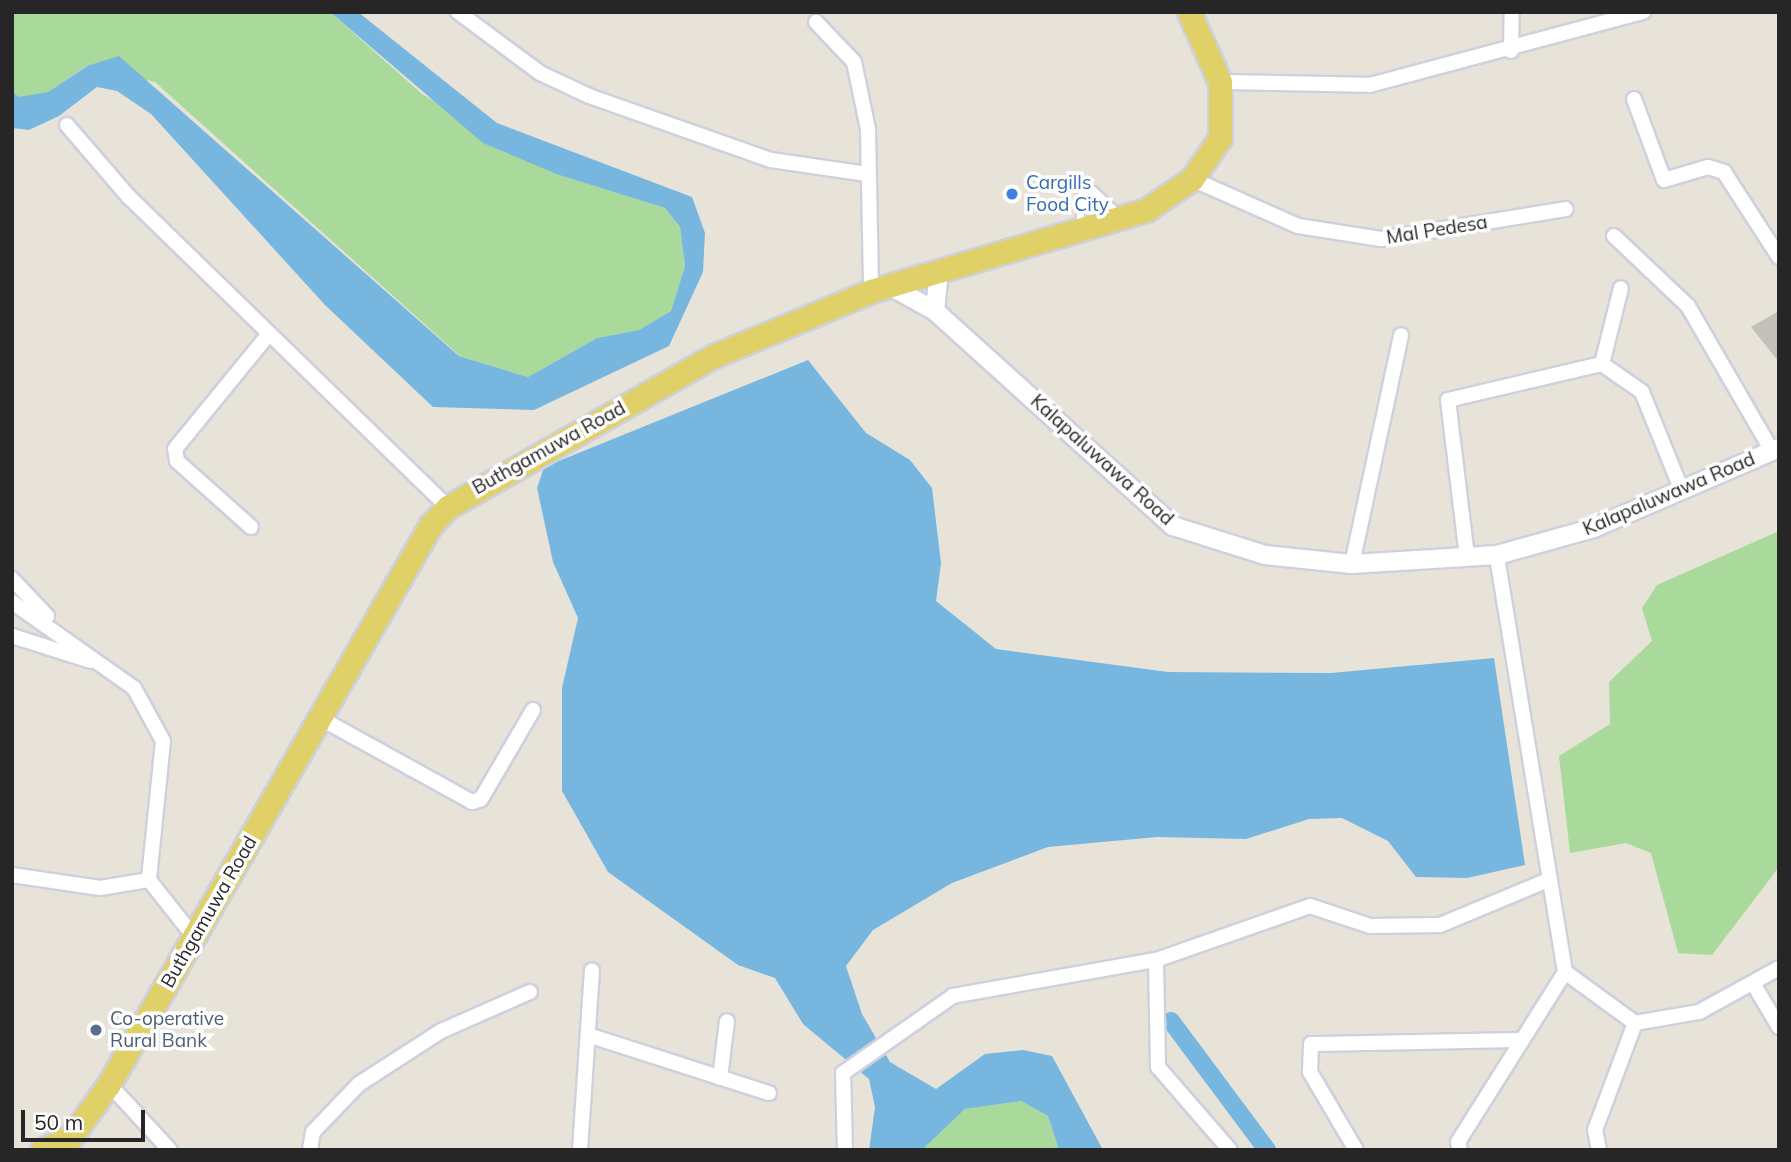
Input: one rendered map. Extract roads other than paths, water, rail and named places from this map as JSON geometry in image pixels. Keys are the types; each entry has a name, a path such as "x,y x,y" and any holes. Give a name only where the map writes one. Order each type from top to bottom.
{"main road":[{"name":"Buthgamuwa Road","path":"42,1150 71,1137 109,1084 430,526 448,507 716,355 880,288 1146,210 1192,179 1220,138 1220,82 1189,12"}],"street":[{"path":"458,12 540,72 589,96 771,160 867,174"},
{"path":"1511,51 1512,12"},
{"path":"1220,82 1370,85 1511,51 1643,12"},
{"path":"816,22 854,62 868,129 867,174 880,288"},
{"path":"1633,99 1664,180 1708,167 1724,172 1779,257"},
{"path":"66,125 268,335 448,507"},
{"name":"Mal Pedesa","path":"1192,179 1298,226 1381,239 1566,209"},
{"path":"1614,236 1688,306 1775,449"},
{"path":"935,311 939,270"},
{"name":"Kalapaluwawa Road","path":"880,288 935,311 1174,526 1265,555 1352,564 1497,555 1594,528 1775,449"},
{"path":"1602,364 1621,288"},
{"path":"251,527 177,461 175,449 268,335"},
{"path":"1352,564 1401,335"},
{"path":"1467,557 1448,400 1602,364 1642,392 1682,491"},
{"path":"1460,1150 1458,1142 1565,972 1497,555"},
{"path":"12,579 34,606 134,688 163,741 149,880 195,938"},
{"path":"12,602 107,666"},
{"path":"12,636 107,666"},
{"path":"320,718 472,802 481,799 533,709"},
{"path":"12,875 100,888 149,880"},
{"path":"845,1150 844,1073 892,1033 953,996 1156,960 1310,905 1370,926 1440,925 1548,880"},
{"path":"1156,960 1158,1067 1230,1150"},
{"path":"1565,972 1635,1023 1699,1012 1754,985 1779,968"},
{"path":"580,1150 592,970"},
{"path":"1754,985 1779,1027"},
{"path":"310,1150 313,1132 359,1084 441,1031 530,992"},
{"path":"720,1078 727,1021"},
{"path":"1600,1150 1595,1130 1635,1023"},
{"path":"588,1035 769,1093"},
{"path":"1356,1150 1310,1072 1311,1044 1521,1040"},
{"path":"109,1084 170,1150"}],"lane":[{"path":"1080,229 1077,201 1082,192 1100,194 1122,217"}],"water":[{"path":"330,12 358,12 497,123 692,197 705,233 703,272 669,346 534,410 433,407 325,305 151,114 117,91 97,87 59,116 29,130 12,128 12,92 19,97 48,92 87,66 119,56 459,356 528,377 597,338 639,330 671,311 685,266 680,227 665,208 559,175 483,143"},
{"path":"808,360 866,433 910,460 932,488 941,563 936,601 996,649 1168,672 1331,673 1494,658 1525,865 1467,878 1416,877 1388,841 1342,818 1309,819 1246,839 1157,837 1048,847 952,883 873,930 846,966 862,1014 890,1062 936,1089 985,1054 1023,1050 1052,1056 1103,1150 1059,1150 1048,1116 1021,1101 965,1109 922,1150 869,1150 875,1107 869,1079 803,1024 775,978 738,965 608,872 562,791 562,688 578,618 553,562 537,488 544,467"}],"waterway":[{"path":"1171,1021 1267,1150"}],"place":[{"name":"Cargills Food City","path":"1012,194"},
{"name":"Co-operative Rural Bank","path":"96,1030"}]}
